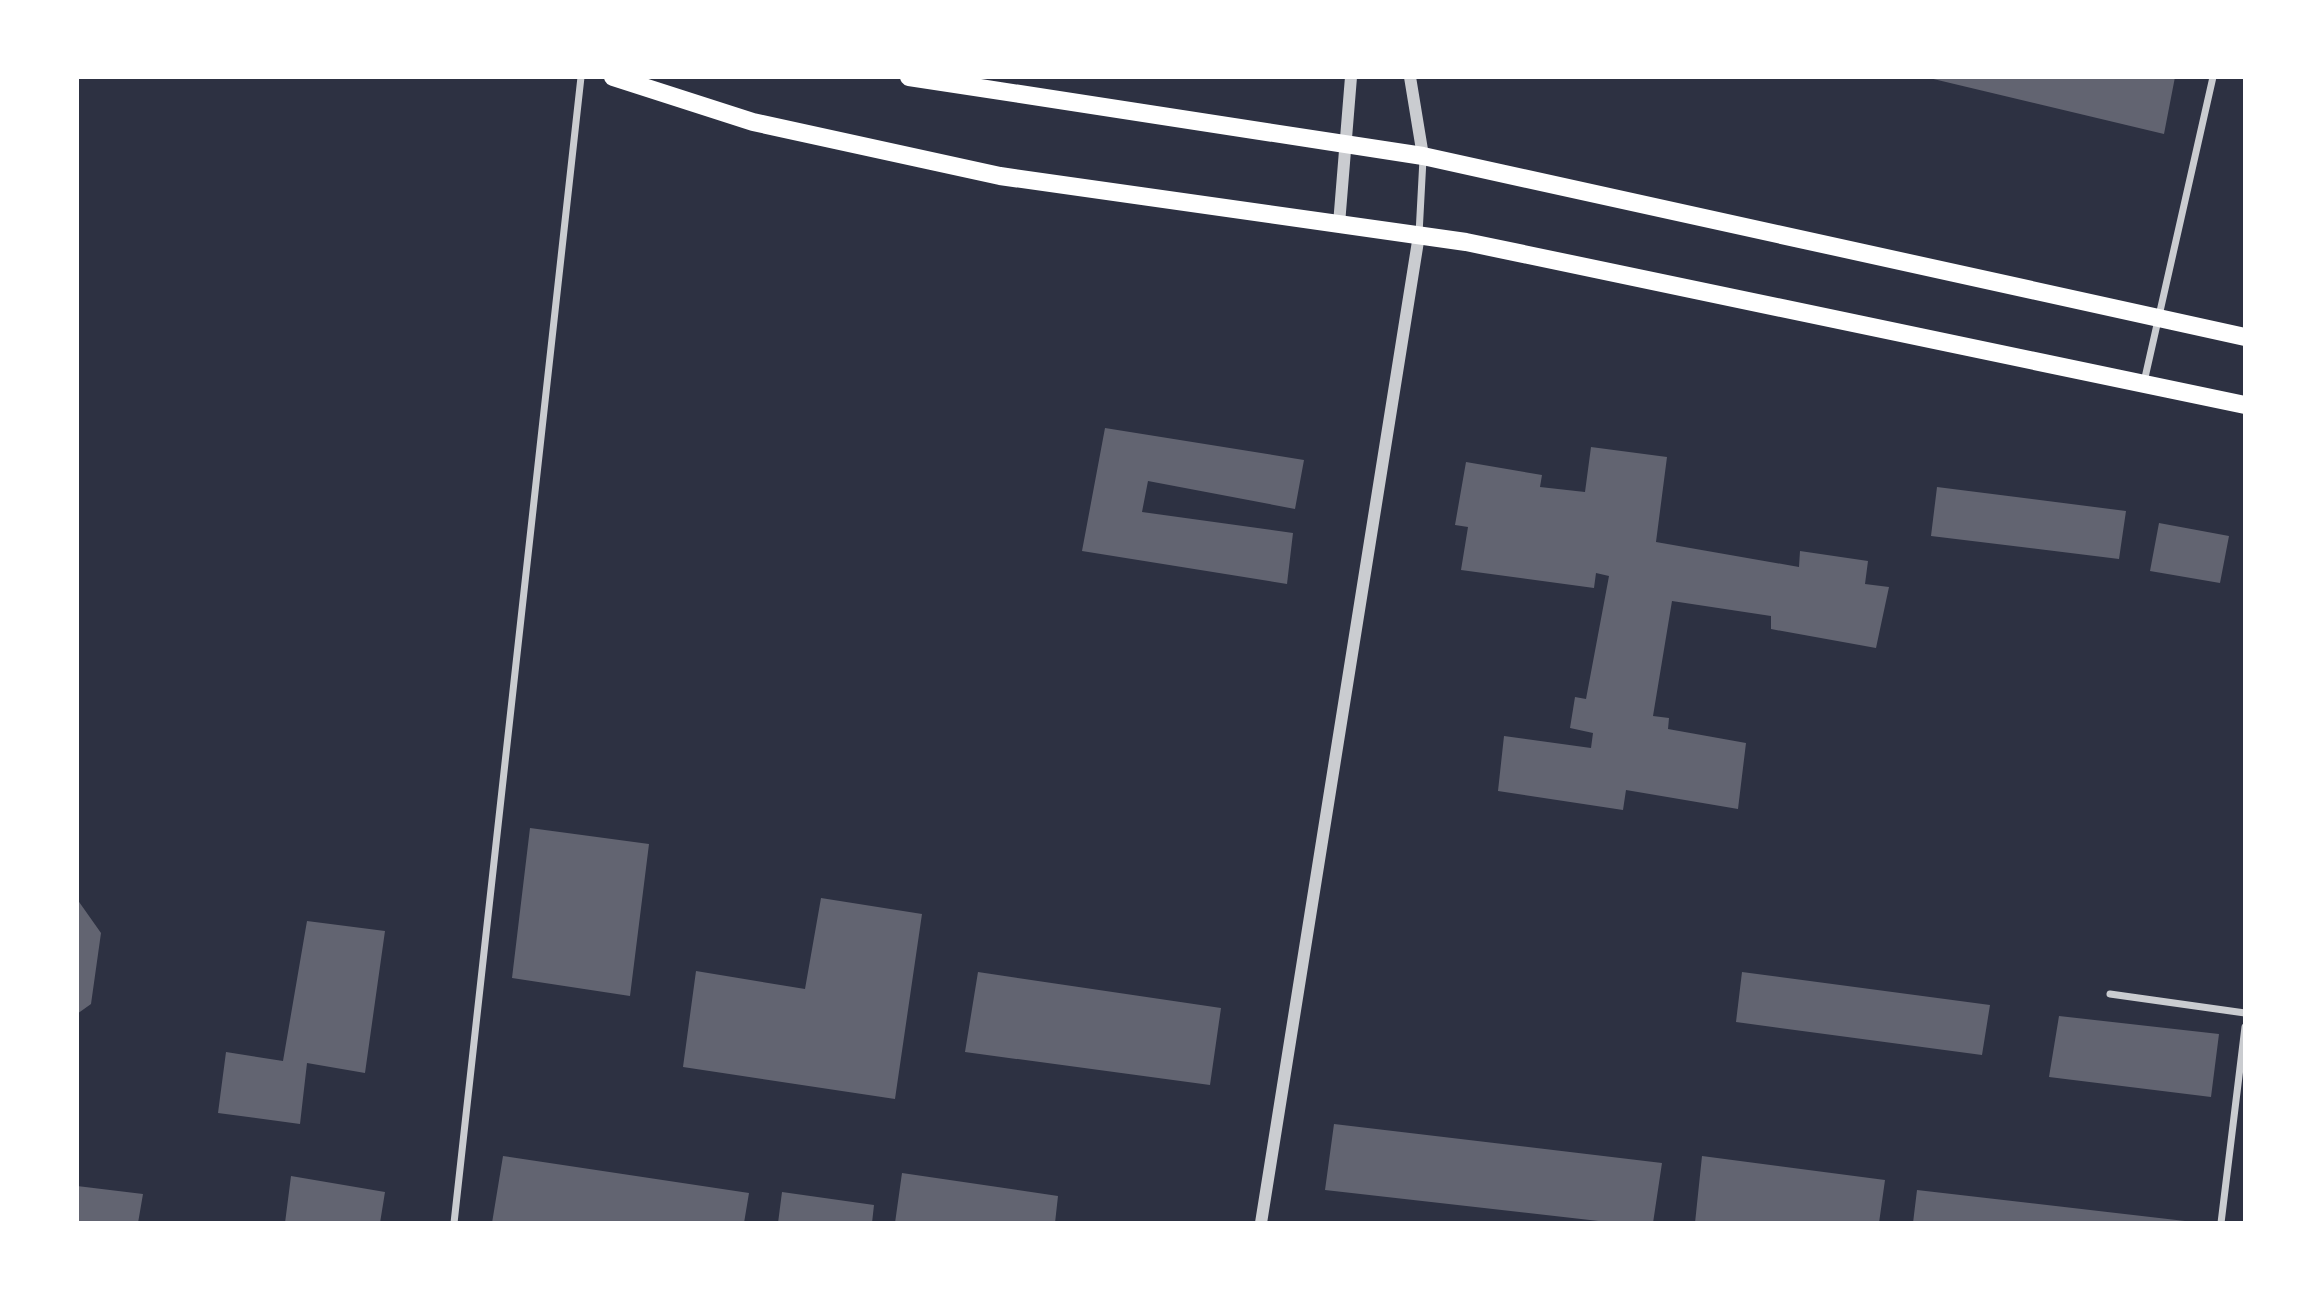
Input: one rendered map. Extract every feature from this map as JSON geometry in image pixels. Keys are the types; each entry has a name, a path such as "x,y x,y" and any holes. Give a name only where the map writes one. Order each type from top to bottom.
{"main road":[{"path":"613,77 753,122 1000,176 1419,235 2144,382 2245,405"},
{"path":"909,77 1423,156 2245,337"}],"street":[{"path":"454,1223 581,77"},
{"path":"1339,223 1351,77"},
{"path":"1261,1223 1419,235 1423,156 1410,77"},
{"path":"2144,382 2213,77"},
{"path":"2110,995 2245,1013"},
{"path":"2221,1223 2245,1027"}],"building":[{"path":"1925,77 2175,77 2164,134"},
{"path":"1105,428 1304,460 1295,509 1148,481 1142,512 1293,533 1287,584 1082,551"},
{"path":"1591,447 1667,457 1656,542 1799,567 1800,551 1868,561 1865,584 1889,587 1876,648 1771,629 1771,616 1672,601 1653,716 1669,718 1668,729 1746,743 1738,809 1626,790 1623,810 1498,791 1504,736 1591,748 1593,733 1570,728 1575,697 1586,699 1609,576 1596,573 1594,588 1461,570 1468,527 1455,525 1466,462 1542,475 1540,487 1585,492"},
{"path":"1937,487 2126,511 2119,559 1931,536"},
{"path":"2159,523 2229,536 2220,583 2150,571"},
{"path":"530,828 649,844 630,996 512,978"},
{"path":"821,898 922,914 895,1099 683,1067 696,971 805,989"},
{"path":"77,899 101,933 91,1004 77,1014"},
{"path":"307,921 385,931 365,1073 307,1063 300,1124 218,1113 226,1052 283,1061"},
{"path":"978,972 1221,1008 1210,1085 965,1052"},
{"path":"1742,972 1990,1005 1982,1055 1736,1022"},
{"path":"2059,1016 2219,1034 2211,1097 2049,1077"},
{"path":"1334,1124 1662,1163 1653,1223 1616,1223 1325,1190"},
{"path":"503,1156 749,1193 744,1223 492,1223"},
{"path":"1702,1156 1885,1180 1879,1223 1695,1223"},
{"path":"902,1173 1058,1196 1055,1223 895,1223"},
{"path":"291,1176 385,1192 380,1223 285,1223"},
{"path":"77,1186 143,1194 138,1223 77,1223"},
{"path":"1917,1190 2185,1221 2185,1223 1913,1223"},
{"path":"782,1192 874,1205 872,1223 778,1223"}]}
